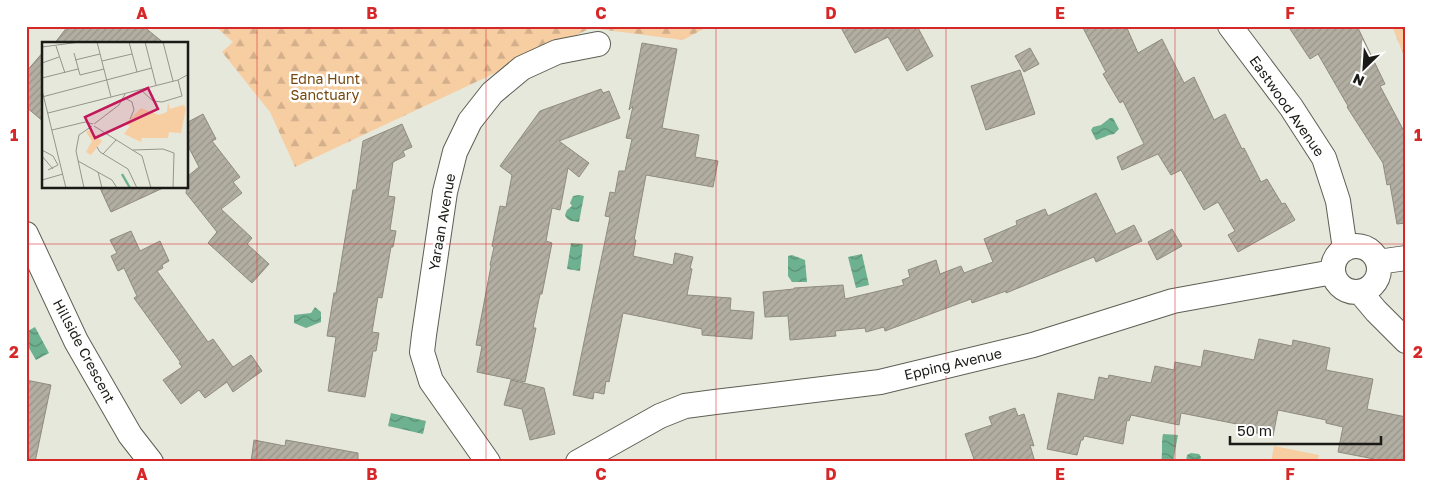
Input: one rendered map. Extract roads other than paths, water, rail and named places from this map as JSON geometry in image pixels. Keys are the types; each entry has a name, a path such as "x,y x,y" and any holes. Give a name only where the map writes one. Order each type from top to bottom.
{"street":[{"name":"Eastwood Avenue","path":"1230,26 1290,107 1324,158 1338,202 1345,249"},
{"name":"Yaraan Avenue","path":"488,462 431,381 422,352 445,192 455,152 470,121 492,94 522,68 557,52 598,44"},
{"name":"Hillside Crescent","path":"26,234 76,341 130,435 151,462"},
{"path":"1358,246 1364,247 1375,256 1379,270 1373,284 1367,289 1360,292 1352,292 1345,289 1335,279 1333,265 1335,259 1345,249 1358,246"},
{"path":"1378,262 1406,258"},
{"name":"Epping Avenue","path":"578,462 660,416 685,406 880,382 1033,345 1173,302 1333,272"},
{"path":"1360,292 1406,341"}],"water":[{"path":"1113,118 1119,129 1114,134 1096,140 1091,130"},
{"path":"573,196 584,196 579,222 568,220 565,215 572,206 570,203"},
{"path":"571,243 583,244 580,271 567,269"},
{"path":"862,254 869,285 856,288 848,257"},
{"path":"792,255 805,260 807,282 792,282 788,276 788,256"},
{"path":"315,307 321,312 321,322 306,328 294,323 294,315 311,313"},
{"path":"35,327 49,353 36,360 26,343 26,332"},
{"path":"391,413 426,421 423,434 388,426"},
{"path":"1163,434 1178,435 1173,462 1161,462"},
{"path":"1191,453 1199,454 1201,457 1200,462 1186,462 1187,455"}],"park label":[{"name":"Edna Hunt Sanctuary","path":"325,88"}]}
